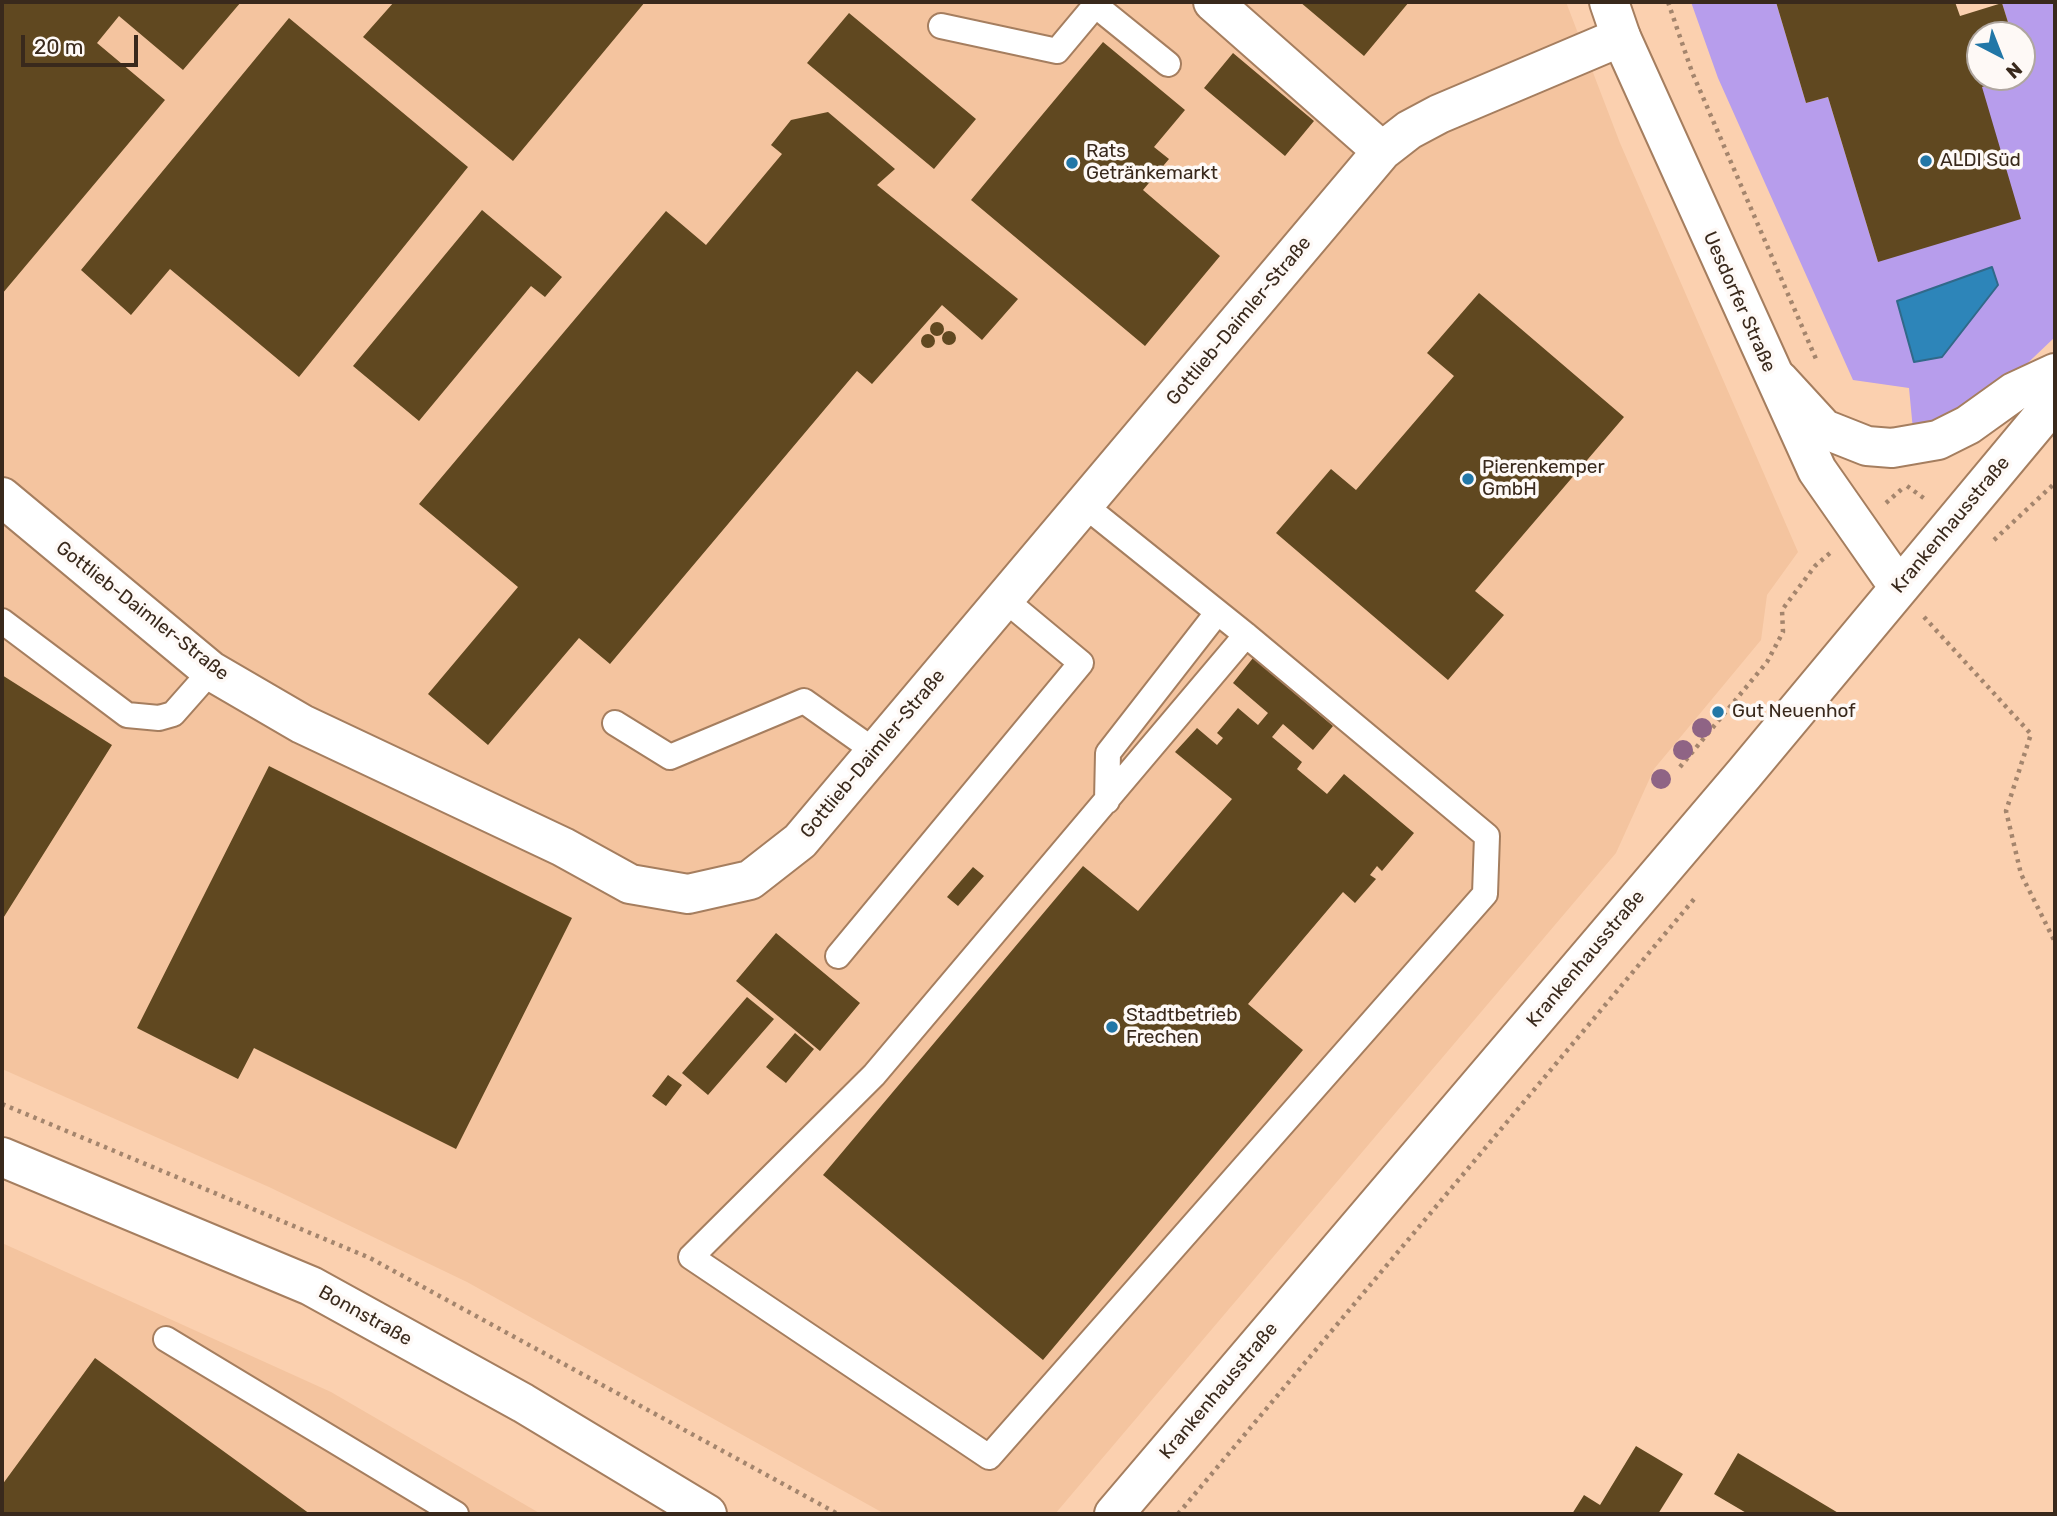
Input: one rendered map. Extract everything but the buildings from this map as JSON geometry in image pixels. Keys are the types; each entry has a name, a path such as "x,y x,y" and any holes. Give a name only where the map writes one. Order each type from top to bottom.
{"street":[{"path":"1213,2 1382,151"},
{"name":"Gottlieb-Daimler-Straße","path":"2,498 211,671 302,724 563,847 630,884 688,894 750,880 800,841 1382,151 1409,130 1615,19"},
{"name":"Uesdorfer Straße","path":"1615,19 1770,371 1817,470 1898,586"},
{"path":"1770,371 1824,429 1867,446 1892,448 1938,440 1968,425 2014,393 2055,373"},
{"name":"Krankenhausstraße","path":"1114,1514 1744,774 1898,586 2055,401"},
{"name":"Bonnstraße","path":"2,1157 311,1286 523,1403 707,1514"}],"lane":[{"path":"941,26 1057,51 1097,3 1168,64"},
{"path":"1084,505 1246,635 1487,836 1485,894 989,1457 691,1257 874,1075 1246,635"},
{"path":"838,956 1082,663 1004,599"},
{"path":"1107,801 1108,753 1217,612"},
{"path":"2,621 127,715 159,718 173,714 211,671"},
{"path":"615,723 670,757 804,701 876,752"},
{"path":"166,1339 456,1514"}],"path":[{"path":"1668,2 1692,72 1817,361"},
{"path":"1680,767 1767,662 1783,632 1782,610 1815,566 1906,485 1986,547 2055,483"},
{"path":"1918,632 1927,621 2031,734 2006,811 2021,874 2055,942"},
{"path":"1178,1514 1704,887"},
{"path":"2,1104 370,1258 838,1514"}],"shaded area":[{"path":"2,2 1566,2 1620,143 1798,552 1767,595 1761,640 1654,769 1616,853 1055,1514 885,1514 467,1282 269,1187 2,1069"},
{"path":"1691,2 1776,2 1806,103 1828,97 1878,262 1980,91 2036,91 2036,21 2008,21 2002,3 2055,2 2055,337 1991,398 1913,430 1909,388 1853,380 1718,78"},
{"path":"2,1243 331,1392 541,1514 2,1514"}],"water":[{"path":"1992,267 1998,285 1942,357 1914,362 1897,301"}],"place":[{"name":"ALDI Süd","path":"1926,161"},
{"name":"Rats Getränkemarkt","path":"1072,163"},
{"name":"Pierenkemper GmbH","path":"1468,479"},
{"name":"Gut Neuenhof","path":"1718,712"},
{"name":"Stadtbetrieb Frechen","path":"1112,1027"}]}
